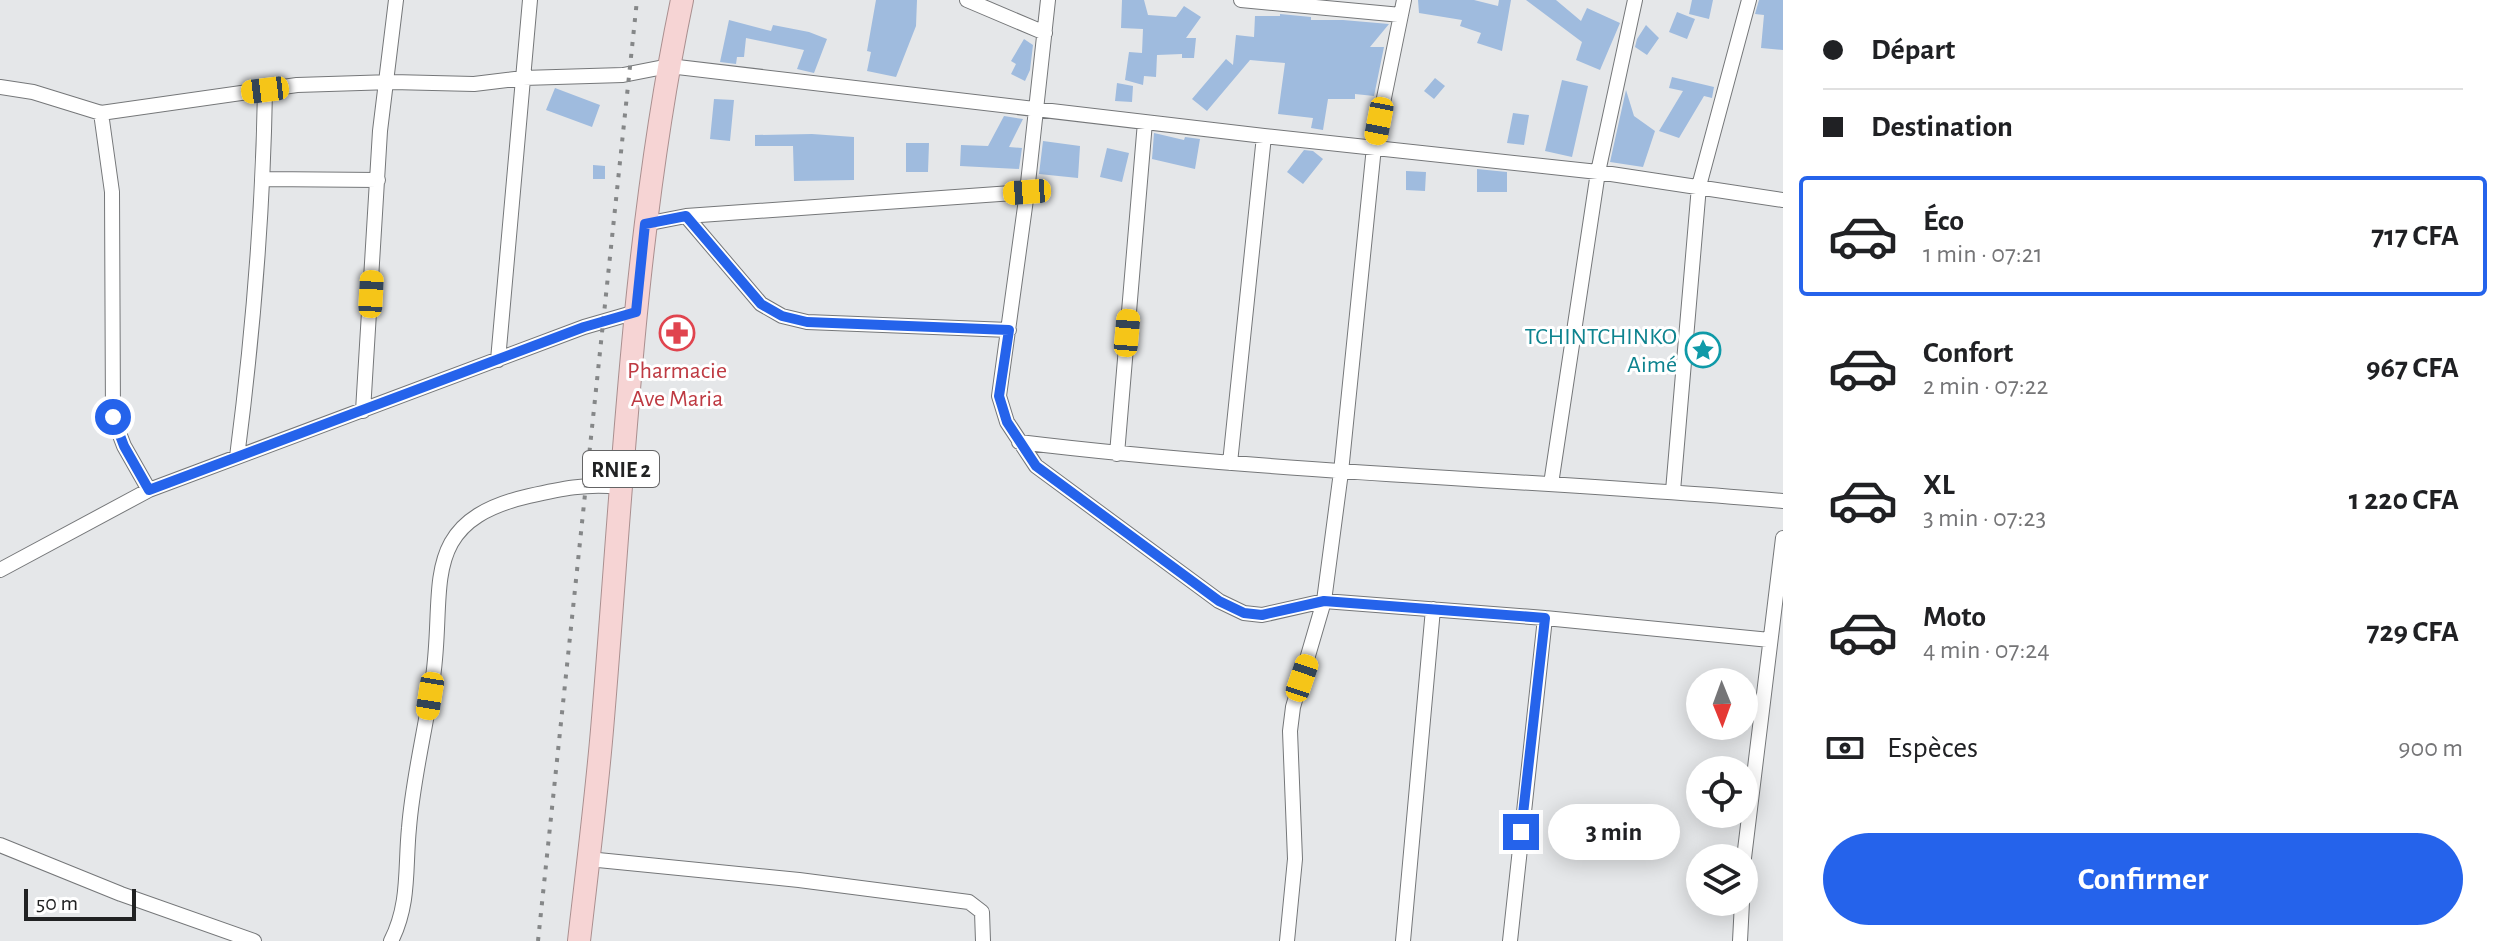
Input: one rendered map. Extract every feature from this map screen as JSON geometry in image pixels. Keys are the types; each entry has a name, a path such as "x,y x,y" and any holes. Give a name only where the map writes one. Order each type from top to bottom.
{"highway":[{"name":"RNIE 2","path":"579,941 602,730 619,487 645,224 682,0"}],"street":[{"path":"363,411 385,82 396,0"},
{"path":"498,360 530,0"},
{"path":"967,0 1045,33"},
{"path":"1048,0 1027,192 999,396 1007,422 1036,466 1219,601 1244,613 1262,615 1324,601 1770,640"},
{"path":"1241,0 1402,7 1374,147 1341,472 1324,601 1293,707 1290,731 1295,859 1287,941"},
{"path":"1551,484 1598,172 1635,0"},
{"path":"1673,491 1699,186 1749,0"},
{"path":"0,87 33,92 101,113 311,84 474,84 523,78 623,75 669,66 1598,172 1783,200"},
{"path":"237,457 258,274 265,90"},
{"path":"101,113 112,192 113,417 124,446 149,490"},
{"path":"1117,454 1145,122"},
{"path":"1230,463 1264,136"},
{"path":"264,179 378,180"},
{"path":"645,224 686,216 1027,192"},
{"path":"686,216 761,304 782,316 807,322 1009,330"},
{"path":"0,570 149,490 584,327 636,312"},
{"path":"1019,442 1117,454 1341,472 1673,491 1783,501"},
{"path":"391,941 405,902 411,795 434,676 444,558 452,537 466,522 483,511 511,500 569,486 619,487"},
{"path":"1746,844 1783,538"},
{"path":"1403,941 1433,609"},
{"path":"1510,941 1545,618"},
{"path":"0,845 121,894 254,941"},
{"path":"588,859 799,880 969,902 982,912 983,941"},
{"path":"1740,941 1741,916"}],"building":[{"path":"876,0 917,0 916,26 896,77 867,71 871,52 867,51"},
{"path":"1122,0 1144,0 1148,15 1176,17 1184,6 1201,17 1186,38 1196,38 1194,58 1182,58 1182,54 1157,55 1156,77 1144,76 1143,85 1125,80 1129,52 1142,53 1143,29 1121,28"},
{"path":"1418,0 1474,0 1498,6 1499,0 1511,0 1502,51 1477,43 1481,33 1460,26 1462,20 1419,13"},
{"path":"1526,0 1556,0 1581,21 1587,8 1620,23 1600,70 1576,60 1582,42"},
{"path":"1692,0 1713,0 1709,19 1689,14"},
{"path":"1759,0 1783,0 1783,50 1761,48 1764,15 1755,14"},
{"path":"1677,12 1695,19 1687,39 1669,32"},
{"path":"1280,14 1311,17 1311,20 1389,24 1370,47 1384,47 1374,96 1355,94 1355,99 1328,99 1323,130 1311,128 1313,118 1278,114 1285,63 1250,60 1207,111 1192,99 1226,59 1233,65 1236,35 1254,37 1255,16"},
{"path":"729,20 771,31 773,25 827,39 814,73 797,69 804,50 746,38 744,57 737,57 736,64 720,62"},
{"path":"1646,25 1659,38 1647,55 1635,47"},
{"path":"1024,39 1033,45 1030,70 1025,81 1011,74 1016,64 1011,61"},
{"path":"1672,77 1714,87 1712,98 1704,96 1679,138 1659,131 1683,91 1669,88"},
{"path":"1435,78 1445,86 1434,99 1424,91"},
{"path":"1562,80 1588,86 1572,157 1545,151"},
{"path":"1117,83 1133,86 1132,102 1115,101"},
{"path":"555,88 600,105 592,127 546,110"},
{"path":"1626,90 1634,116 1655,131 1643,167 1610,162"},
{"path":"714,99 734,100 730,141 710,139"},
{"path":"1513,113 1529,115 1524,145 1507,143"},
{"path":"1004,116 1023,119 1009,147 1022,148 1019,169 960,166 961,145 988,146"},
{"path":"1154,133 1184,140 1185,137 1200,139 1195,169 1152,159"},
{"path":"755,135 854,137 854,180 794,181 793,146 755,146"},
{"path":"1043,141 1080,146 1078,178 1039,174"},
{"path":"906,143 929,143 928,172 906,172"},
{"path":"1107,148 1129,153 1122,182 1100,177"},
{"path":"1304,150 1313,151 1323,159 1303,184 1287,172"},
{"path":"593,165 605,166 605,179 593,179"},
{"path":"1477,169 1507,172 1507,192 1477,192"},
{"path":"1406,171 1426,172 1425,191 1406,190"}],"railway":[{"path":"538,941 637,0"}],"place":[{"name":"Pharmacie Ave Maria","path":"677,333"},
{"name":"TCHINTCHINKO Aimé","path":"1703,350"}],"route":[{"path":"113,417 115,430 149,490 584,327 636,312 645,224 686,216 761,304 782,316 807,322 1009,330 999,396 1007,422 1036,466 1219,601 1244,613 1262,615 1324,601 1545,618 1521,832"}]}
